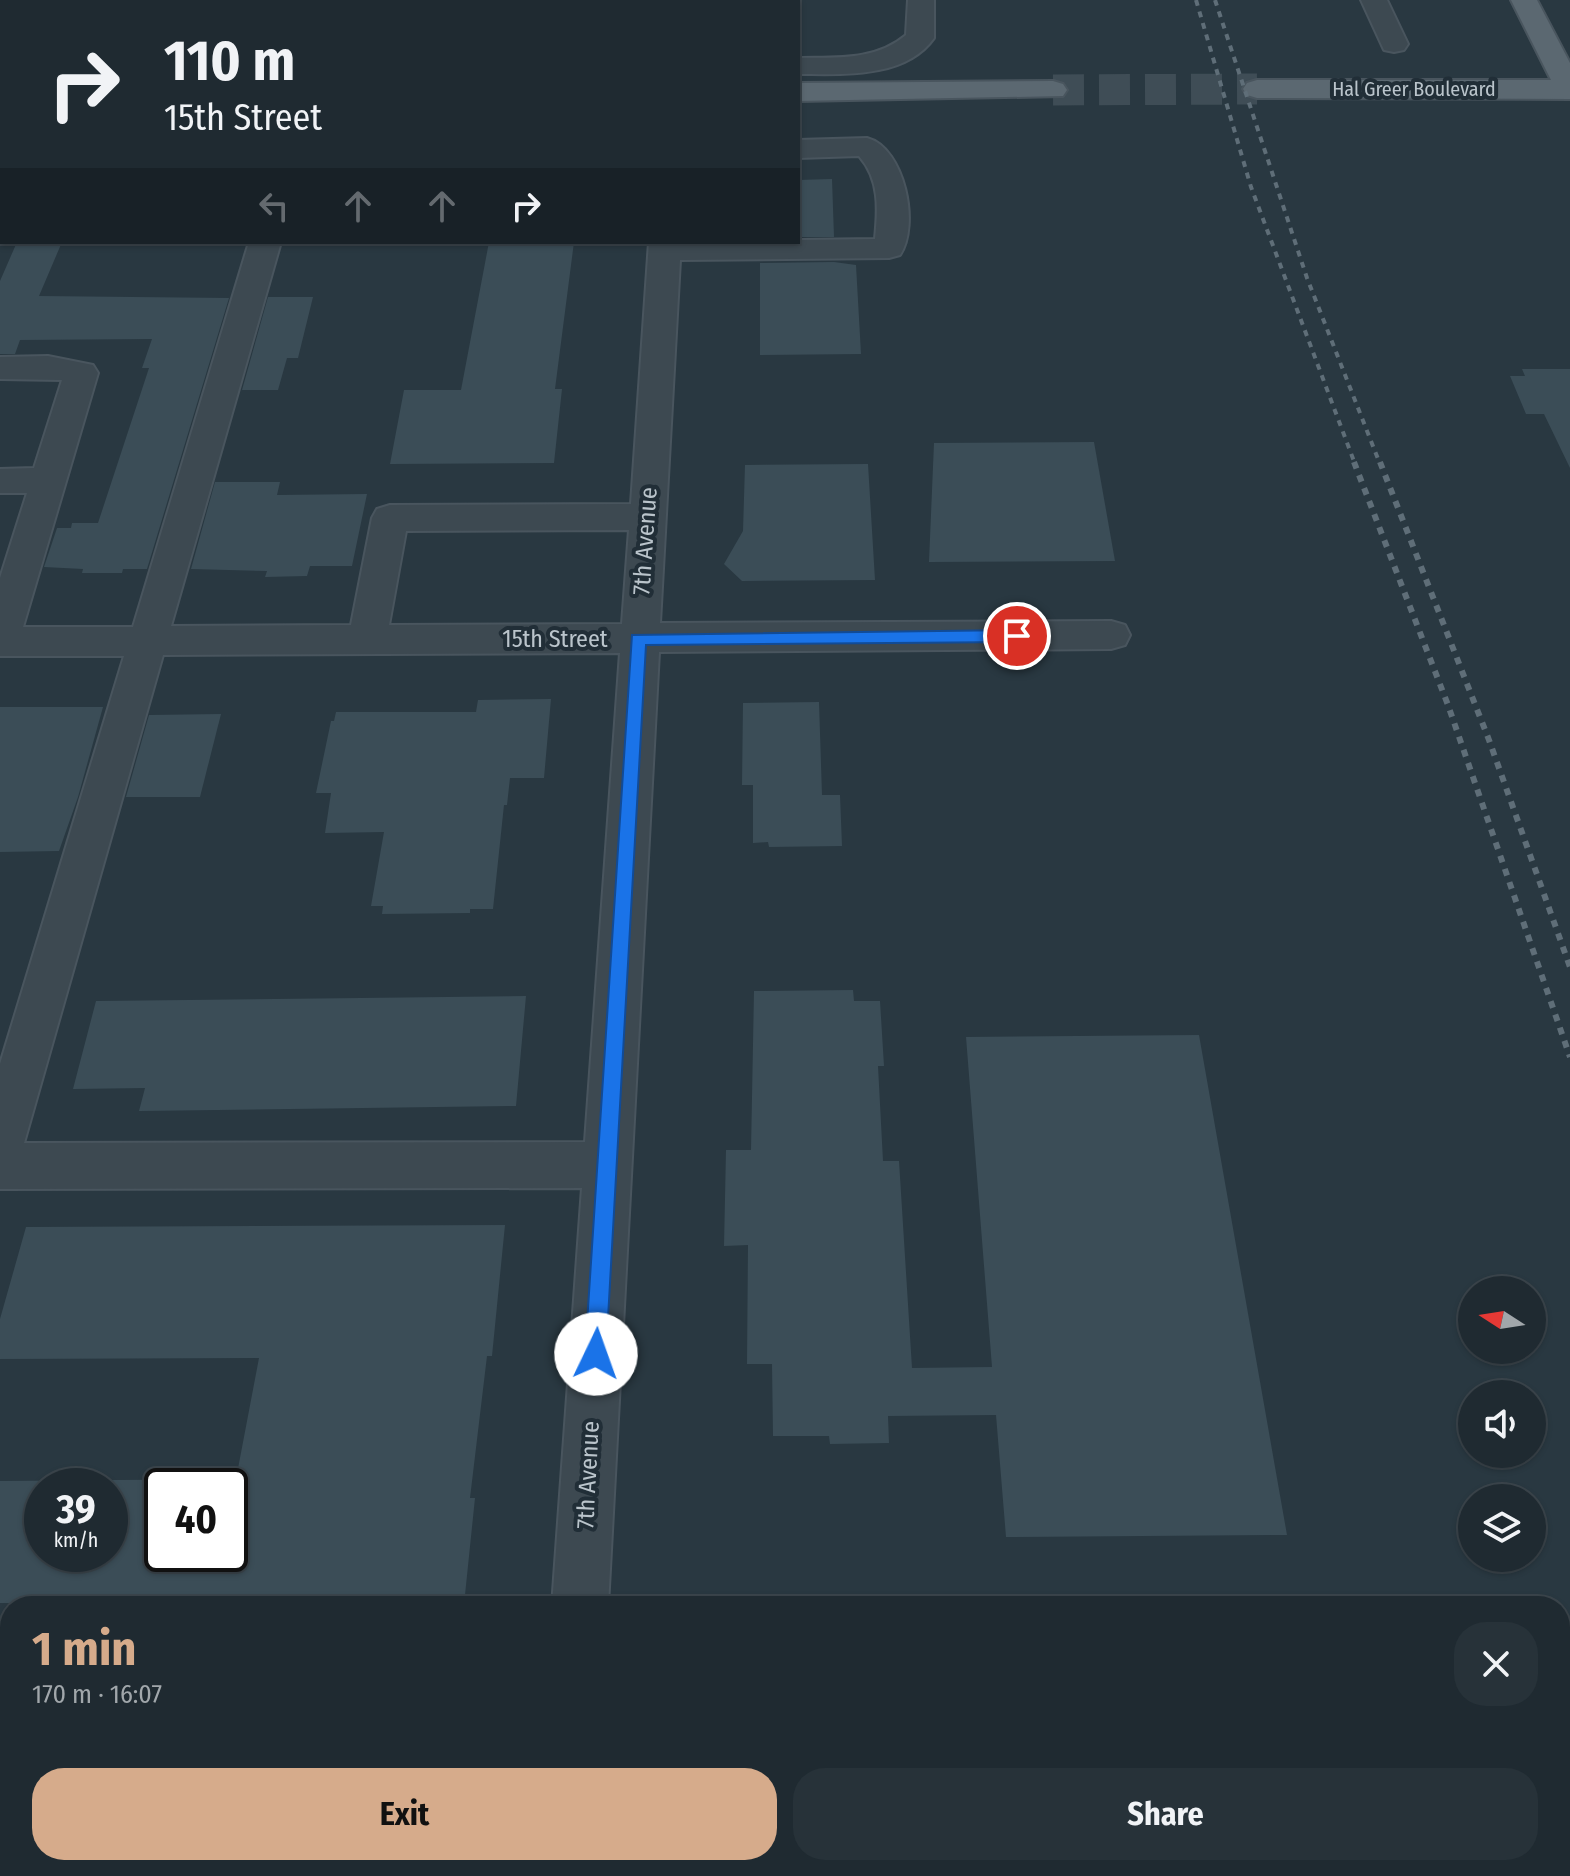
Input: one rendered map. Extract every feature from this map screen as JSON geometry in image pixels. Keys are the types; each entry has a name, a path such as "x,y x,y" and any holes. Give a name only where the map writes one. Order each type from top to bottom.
{"main road":[{"path":"1524,0 1570,89"},
{"name":"Hal Greer Boulevard","path":"1257,89 1570,89"},
{"path":"800,92 1053,90"}],"street":[{"path":"800,66 874,63 899,55 920,38 921,0"},
{"path":"1374,0 1394,44"},
{"path":"664,246 889,248 893,194 883,163 867,147 800,147"},
{"path":"0,1143 264,244"},
{"name":"7th Avenue","path":"581,1596 664,246"},
{"path":"0,368 48,367 81,373 0,641"},
{"path":"0,481 48,480"},
{"path":"367,640 390,518 646,517"},
{"name":"15th Street","path":"0,641 1111,635"},
{"path":"0,1166 607,1165"}],"building":[{"path":"832,179 834,237 800,237 800,180"},
{"path":"16,244 61,244 39,296 229,298 147,569 123,569 122,573 82,573 83,569 44,567 57,528 71,528 72,523 98,523 149,368 142,368 152,339 20,340 15,354 0,354 0,281"},
{"path":"489,244 574,244 555,389 562,389 554,463 390,464 404,390 461,390"},
{"path":"834,262 856,265 861,354 760,355 760,263"},
{"path":"268,297 313,297 298,358 287,358 278,390 242,390"},
{"path":"1522,369 1570,369 1570,468 1544,414 1526,414 1510,376 1525,376"},
{"path":"1094,442 1115,561 929,562 934,443"},
{"path":"868,464 875,580 742,581 724,564 743,531 745,465"},
{"path":"215,482 280,482 277,495 367,494 352,566 310,566 307,576 265,577 267,571 191,569"},
{"path":"551,699 544,778 510,778 507,805 504,805 493,909 470,909 470,913 382,914 383,906 371,906 384,832 325,833 331,793 316,793 331,721 334,721 336,712 476,712 478,700"},
{"path":"819,702 822,795 840,795 842,846 769,847 768,842 753,843 753,785 742,785 743,703"},
{"path":"0,707 103,707 59,851 0,852"},
{"path":"221,714 200,797 126,797 149,715"},
{"path":"853,990 854,1001 880,1001 884,1066 878,1066 883,1161 899,1161 912,1368 992,1367 966,1037 1199,1035 1287,1535 1006,1537 996,1415 888,1416 889,1443 830,1444 829,1436 773,1436 772,1364 747,1364 748,1245 724,1246 726,1150 751,1150 754,991"},
{"path":"526,996 516,1106 139,1111 145,1088 73,1089 96,1001"},
{"path":"505,1225 492,1356 487,1356 470,1498 475,1498 465,1595 0,1596 0,1481 24,1481 24,1572 128,1572 128,1480 144,1480 144,1572 248,1572 248,1468 238,1468 259,1358 0,1359 0,1319 26,1227"}],"tunnel":[{"path":"1053,90 1257,89"}],"railway":[{"path":"1196,0 1251,187 1355,464"},
{"path":"1215,0 1307,278 1380,464"},
{"path":"1354,462 1448,705 1570,1057"},
{"path":"1380,462 1489,740 1570,967"}],"route":[{"path":"596,1354 638,639 1017,636"}]}
